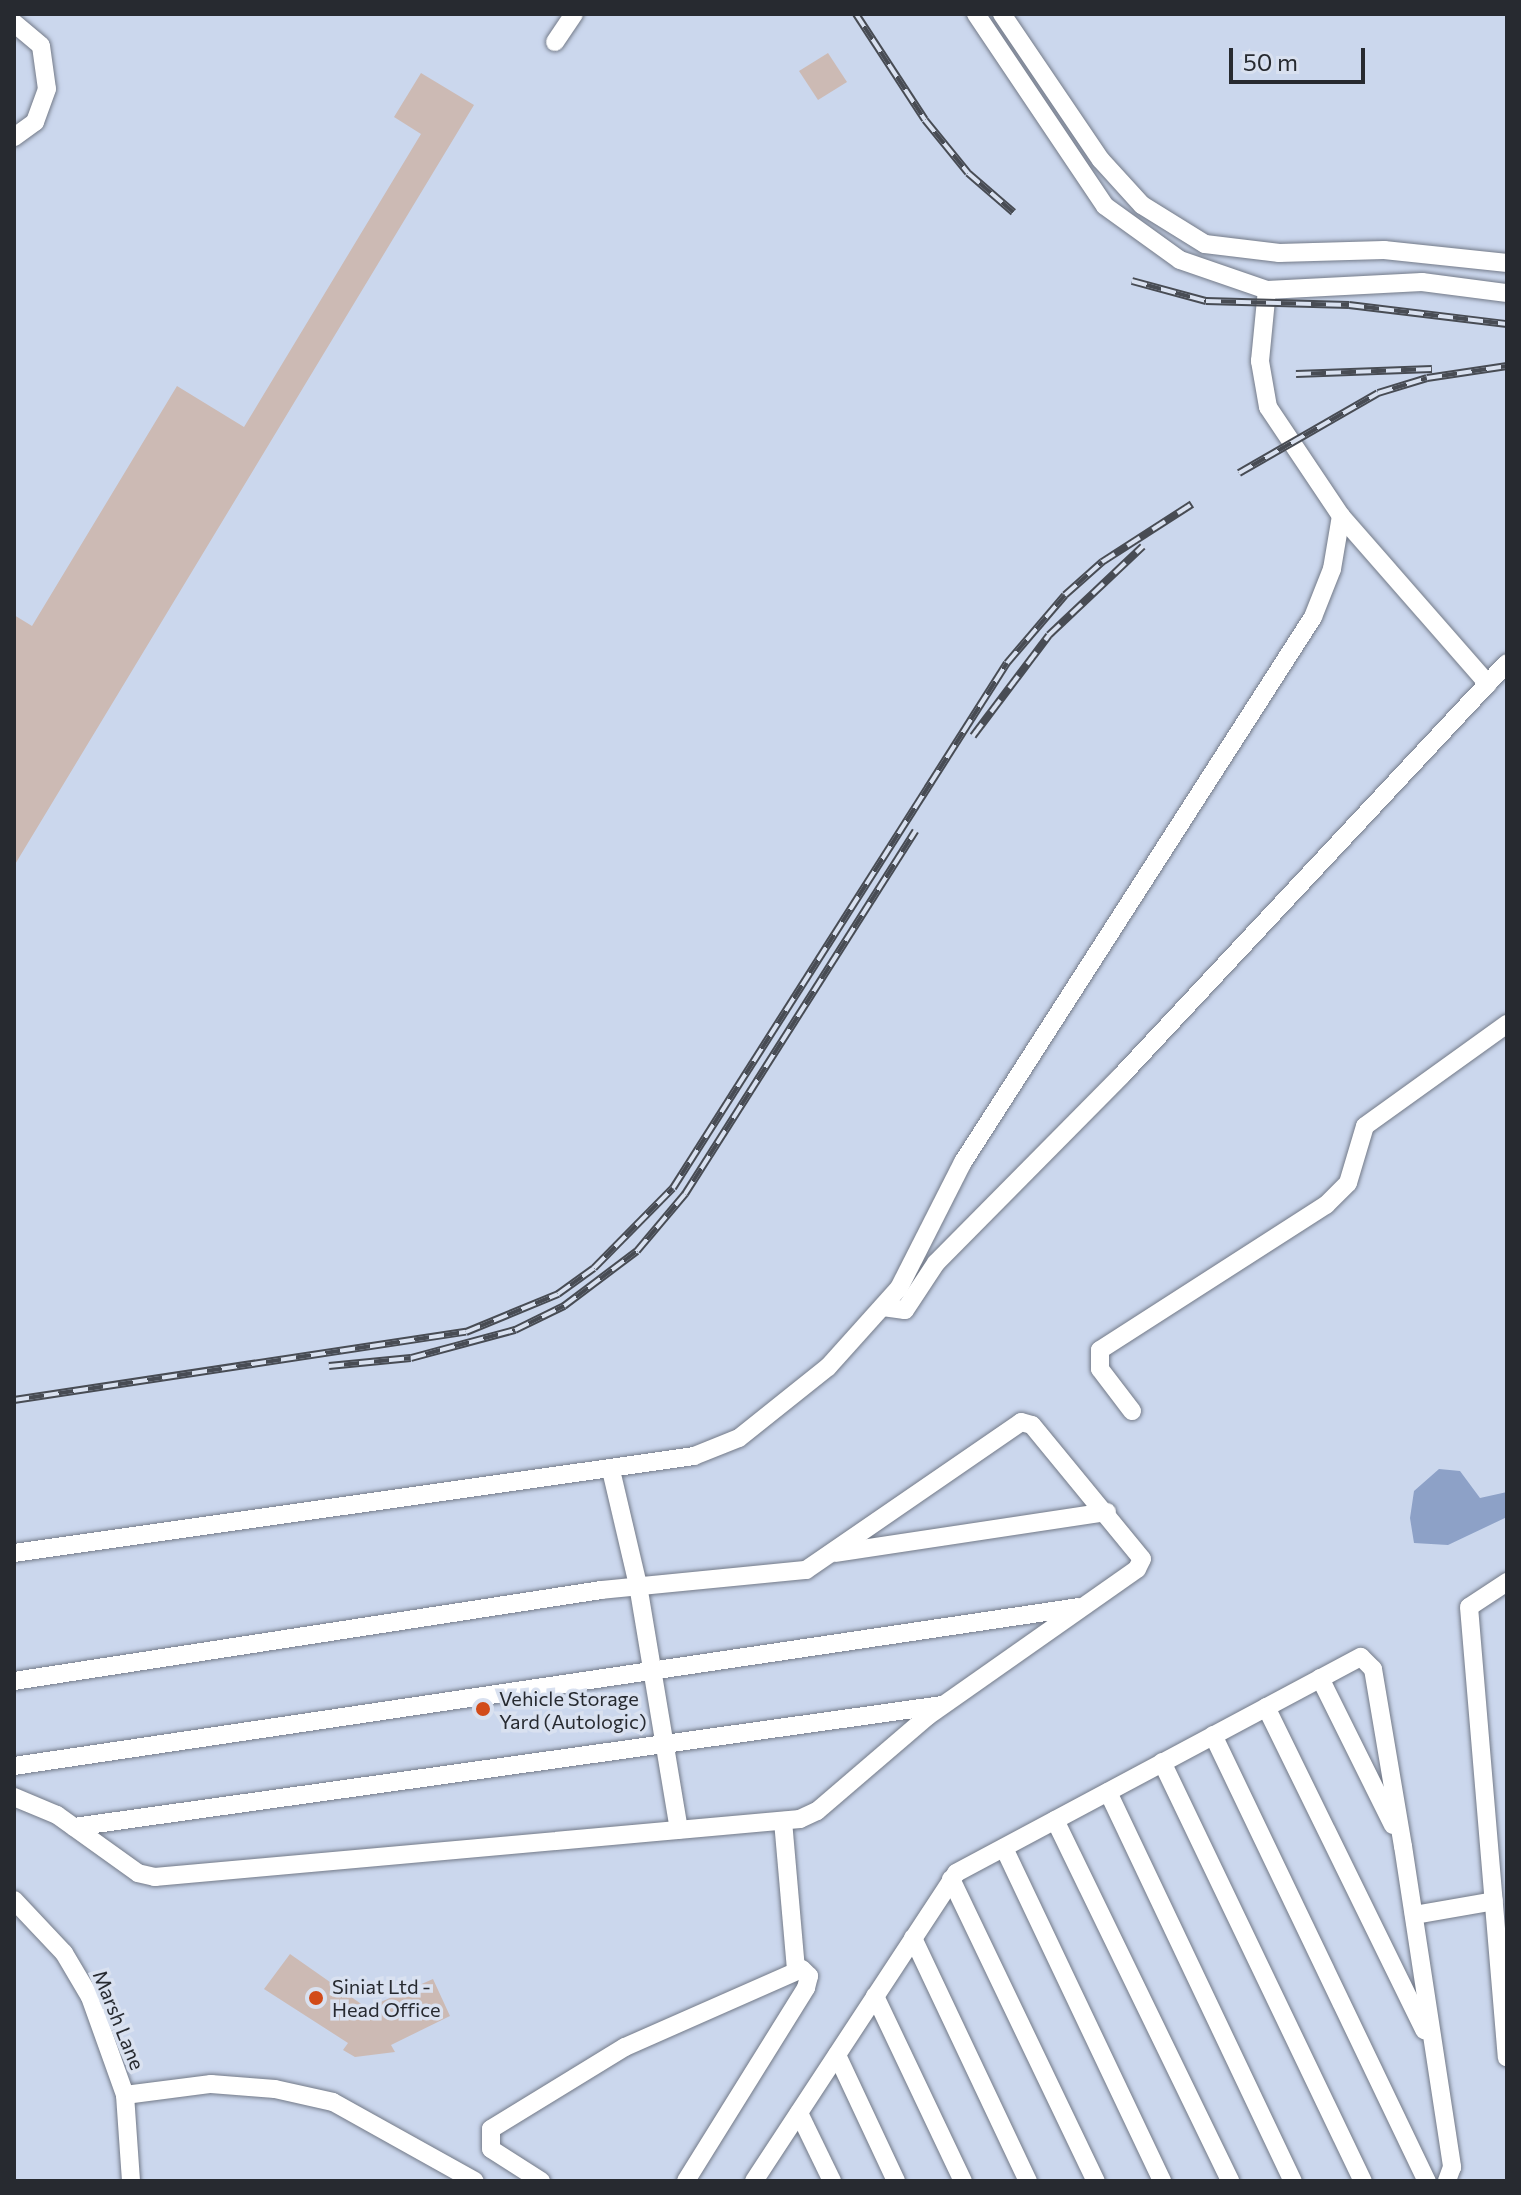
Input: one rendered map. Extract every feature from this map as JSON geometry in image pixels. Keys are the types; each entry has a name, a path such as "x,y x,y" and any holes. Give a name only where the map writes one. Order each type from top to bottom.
{"street":[{"path":"555,42 574,14"},
{"path":"976,14 1069,157 1113,213 1180,260 1267,290 1422,282 1507,293"},
{"path":"1002,14 1101,160 1142,205 1205,244 1328,254 1384,250 1507,263"},
{"path":"14,23 41,46 47,89 35,122 14,137"},
{"path":"1328,254 1331,285"},
{"path":"1267,290 1260,361 1268,407 1341,516 1488,684"},
{"path":"14,1553 611,1470 694,1456 739,1438 828,1367 883,1307 907,1275 934,1211 963,1162 1289,659 1332,569 1341,516"},
{"path":"883,1307 905,1310 936,1263 1132,1065 1507,663"},
{"path":"1132,1411 1100,1369 1100,1350 1326,1205 1348,1183 1365,1126 1507,1024"},
{"path":"14,1681 638,1585 796,1572 833,1553 1021,1422 1032,1425 1107,1512 1142,1559 1137,1569 944,1705 817,1811 783,1821 155,1877 138,1873 74,1827 14,1797"},
{"path":"611,1470 638,1585 679,1830"},
{"path":"833,1553 1107,1512"},
{"path":"1507,1582 1469,1607 1507,2057"},
{"path":"14,1766 1085,1606"},
{"path":"754,2181 951,1879 1355,1658 1371,1662 1403,1846 1452,2167 1447,2181"},
{"path":"1320,1678 1403,1846"},
{"path":"74,1827 944,1705"},
{"path":"1266,1707 1432,2046"},
{"path":"1213,1735 1427,2181"},
{"path":"1162,1762 1363,2181"},
{"path":"1108,1792 1293,2181"},
{"path":"1055,1820 1230,2181"},
{"path":"783,1821 796,1969"},
{"path":"1004,1848 1162,2181"},
{"path":"951,1879 1096,2181"},
{"name":"Marsh Lane","path":"14,1900 48,1934 82,1980 116,2060 125,2095 211,2084 275,2089 333,2102 475,2181"},
{"path":"1414,1915 1494,1901"},
{"path":"913,1938 1028,2181"},
{"path":"689,2180 806,1988 809,1976 796,1969"},
{"path":"541,2181 491,2149 491,2129 625,2047 796,1969"},
{"path":"875,1996 963,2181"},
{"path":"837,2055 896,2181"},
{"path":"125,2095 131,2181"},
{"path":"799,2113 832,2181"}],"shaded area":[{"path":"14,14 1507,14 1507,2181 14,2181"}],"water":[{"path":"1439,1469 1460,1471 1480,1498 1507,1492 1507,1517 1448,1545 1414,1543 1410,1518 1414,1491"}],"building":[{"path":"828,53 847,82 818,100 799,71"},
{"path":"421,73 474,105 14,866 14,615 32,626 177,386 244,427 421,134 394,117"},
{"name":"Siniat Ltd - Head Office","path":"290,1954 367,2008 433,1979 450,2016 391,2045 395,2052 355,2057 343,2050 348,2043 264,1989"}],"railway":[{"path":"856,14 925,120 968,173 1013,212"},
{"path":"1132,281 1206,301 1349,305 1507,324"},
{"path":"1239,473 1378,393 1427,378 1507,366"},
{"path":"1296,374 1432,369"},
{"path":"14,1400 466,1332 558,1294 594,1268 673,1188 1007,663 1065,595 1102,562 1192,504"},
{"path":"973,736 1049,635 1143,546"},
{"path":"329,1366 411,1358 515,1330 564,1306 637,1251 685,1194 915,831"}],"place":[{"name":"Vehicle Storage Yard (Autologic)","path":"483,1709"},
{"name":"Siniat Ltd - Head Office","path":"316,1998"}]}
